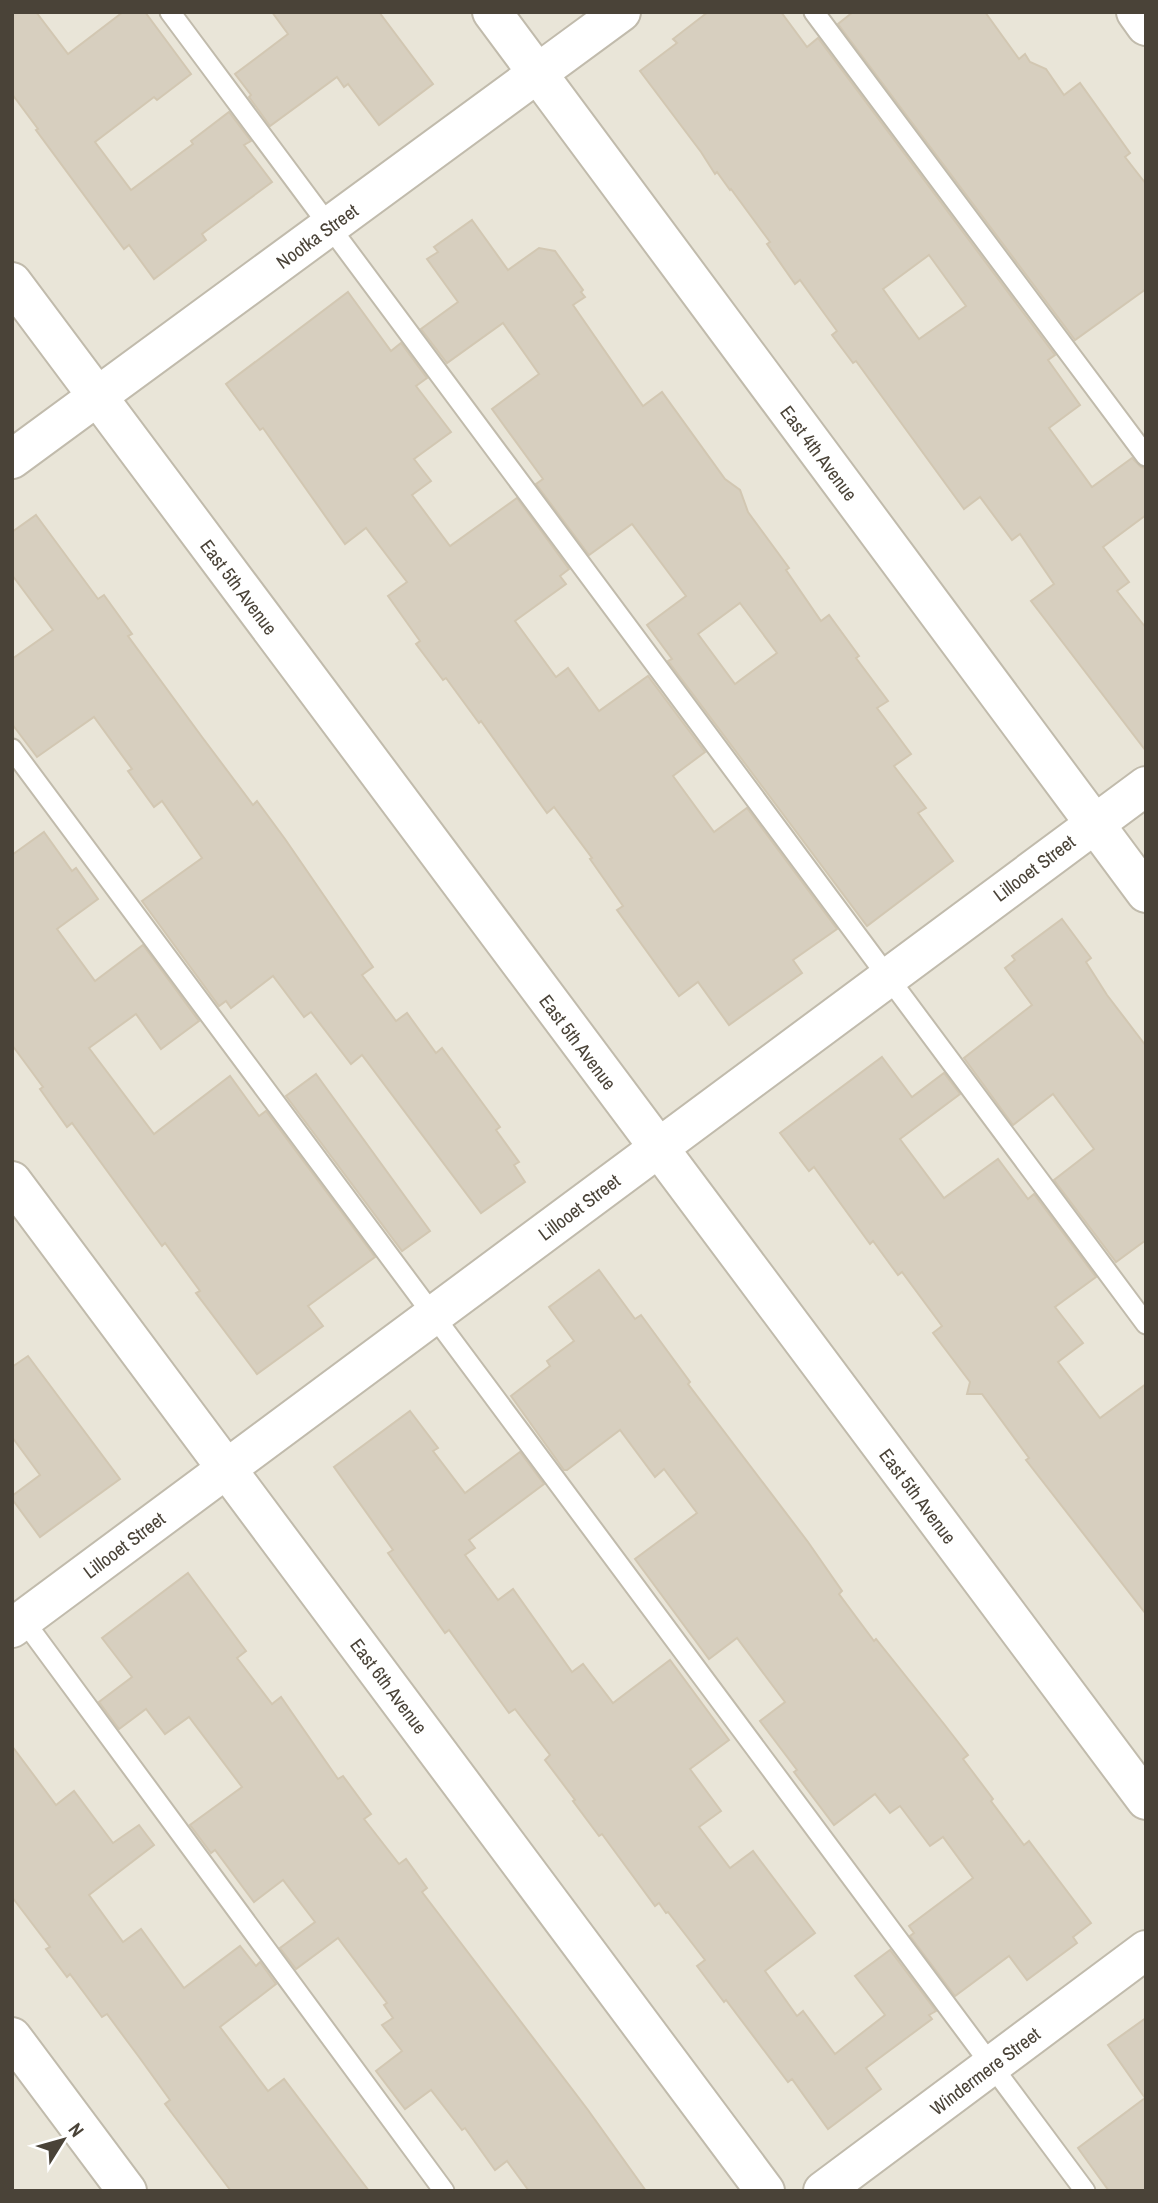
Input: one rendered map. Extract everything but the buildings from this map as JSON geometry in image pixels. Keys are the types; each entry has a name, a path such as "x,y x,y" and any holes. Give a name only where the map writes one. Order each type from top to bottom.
{"street":[{"name":"East 4th Avenue","path":"492,12 1146,893"},
{"name":"Nootka Street","path":"12,459 621,12"},
{"path":"1136,12 1146,26"},
{"name":"East 5th Avenue","path":"12,282 1146,1800"},
{"name":"Lillooet Street","path":"16,1618 227,1468 1146,786"},
{"name":"East 6th Avenue","path":"12,1181 765,2191"},
{"name":"Windermere Street","path":"823,2191 1146,1950"},
{"path":"12,2037 127,2191"}],"lane":[{"path":"170,12 1146,1324"},
{"path":"814,12 1146,456"},
{"path":"12,749 1086,2191"},
{"path":"16,1618 444,2191"}],"shaded area":[{"path":"12,12 1146,12 1146,2191 12,2191"}]}
